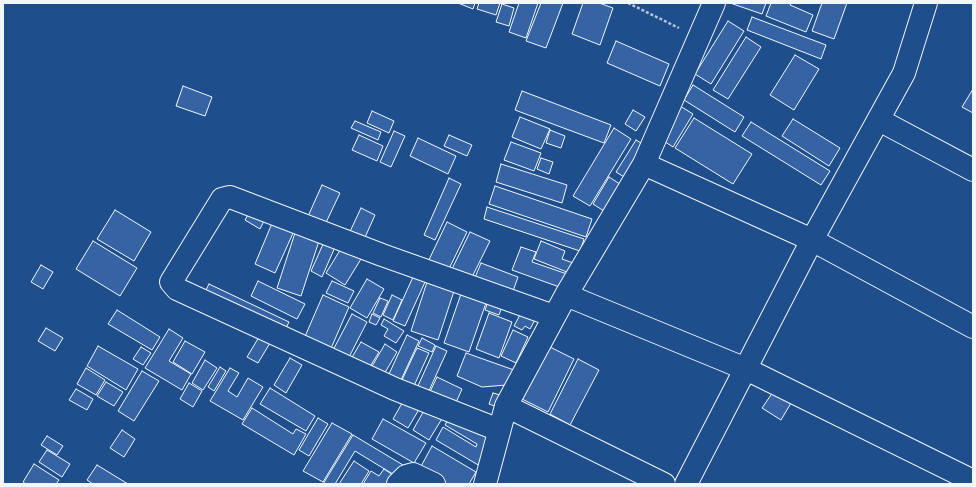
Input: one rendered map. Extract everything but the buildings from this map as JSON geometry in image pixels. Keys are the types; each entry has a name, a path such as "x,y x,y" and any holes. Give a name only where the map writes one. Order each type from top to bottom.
{"street":[{"path":"485,484 506,406 554,316 644,164 714,3"},
{"path":"686,484 812,240 904,73 926,3"},
{"path":"879,120 973,170"},
{"path":"644,164 812,240 973,327"},
{"path":"499,430 395,389 177,289 170,282 222,199 230,197 382,255 554,316"},
{"path":"566,295 746,369 973,481"},
{"path":"506,406 664,484"},
{"path":"398,484 406,476 413,474 434,484"}],"path":[{"path":"628,3 699,38"}]}
